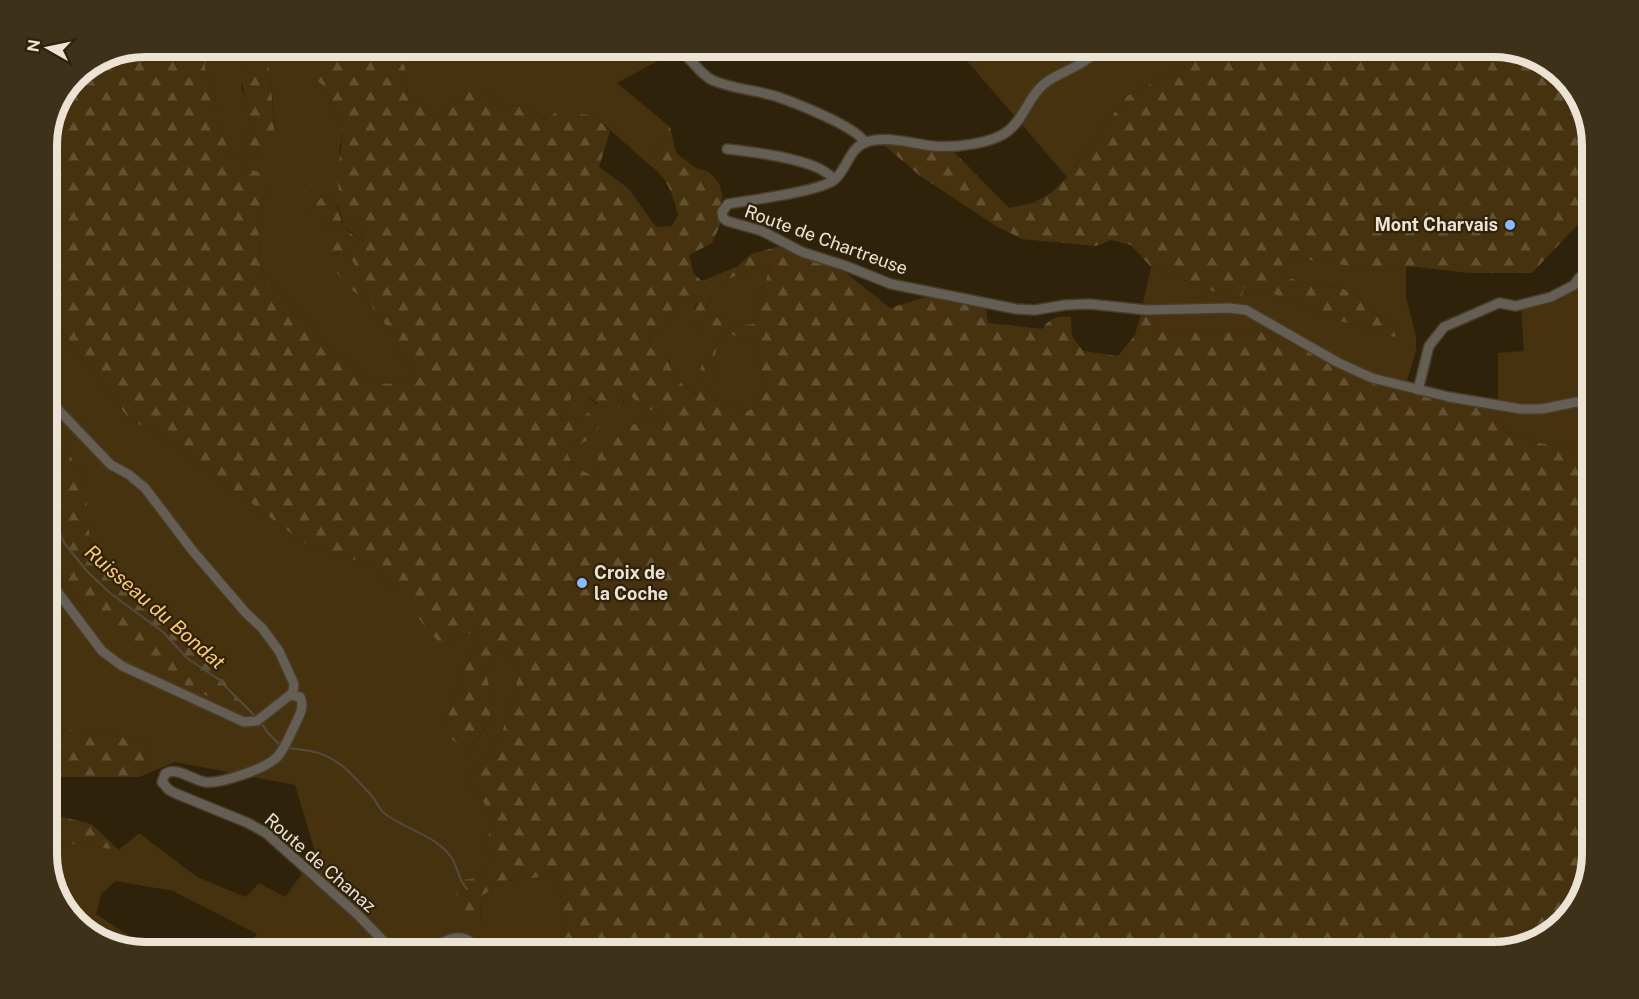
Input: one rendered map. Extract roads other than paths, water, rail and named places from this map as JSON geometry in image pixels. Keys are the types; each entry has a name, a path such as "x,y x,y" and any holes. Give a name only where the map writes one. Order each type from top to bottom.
{"street":[{"path":"689,57 711,79 775,96 820,115 860,136 865,142"},
{"path":"727,149 799,161 824,170 834,180 855,151 865,142 884,140 941,147 996,138 1013,127 1039,88 1091,57"},
{"name":"Route de Chartreuse","path":"834,180 817,188 728,204 723,208 722,215 727,221 762,231 802,252 891,284 1016,309 1035,310 1089,304 1147,310 1229,308 1246,310 1372,378 1485,404 1521,409 1542,409 1582,403"},
{"path":"1418,390 1429,346 1443,327 1499,303 1516,306 1551,297 1574,285 1579,278"},
{"path":"57,408 111,465 128,474 145,488 192,549 246,613 262,628 279,651 294,684 293,692 257,721 244,722 130,670 110,658 102,651 57,591"},
{"name":"Route de Chanaz","path":"290,695 300,697 303,704 302,709 279,755 268,764 212,783 203,782 175,771 169,772 162,782 169,790 177,794 248,823 266,833 358,915 384,942"},
{"path":"445,942 460,937 469,942"}],"waterway":[{"name":"Ruisseau du Bondat","path":"57,529 65,544 87,571 110,593 163,632 187,658 218,679 256,717"},
{"name":"Ruisseau du Bondat","path":"262,724 280,745"},
{"name":"Ruisseau du Bondat","path":"289,748 329,757 342,766 373,797 384,813 439,844 453,860 467,889"}],"place":[{"name":"Mont Charvais","path":"1510,225"},
{"name":"Croix de la Coche","path":"582,583"}]}
